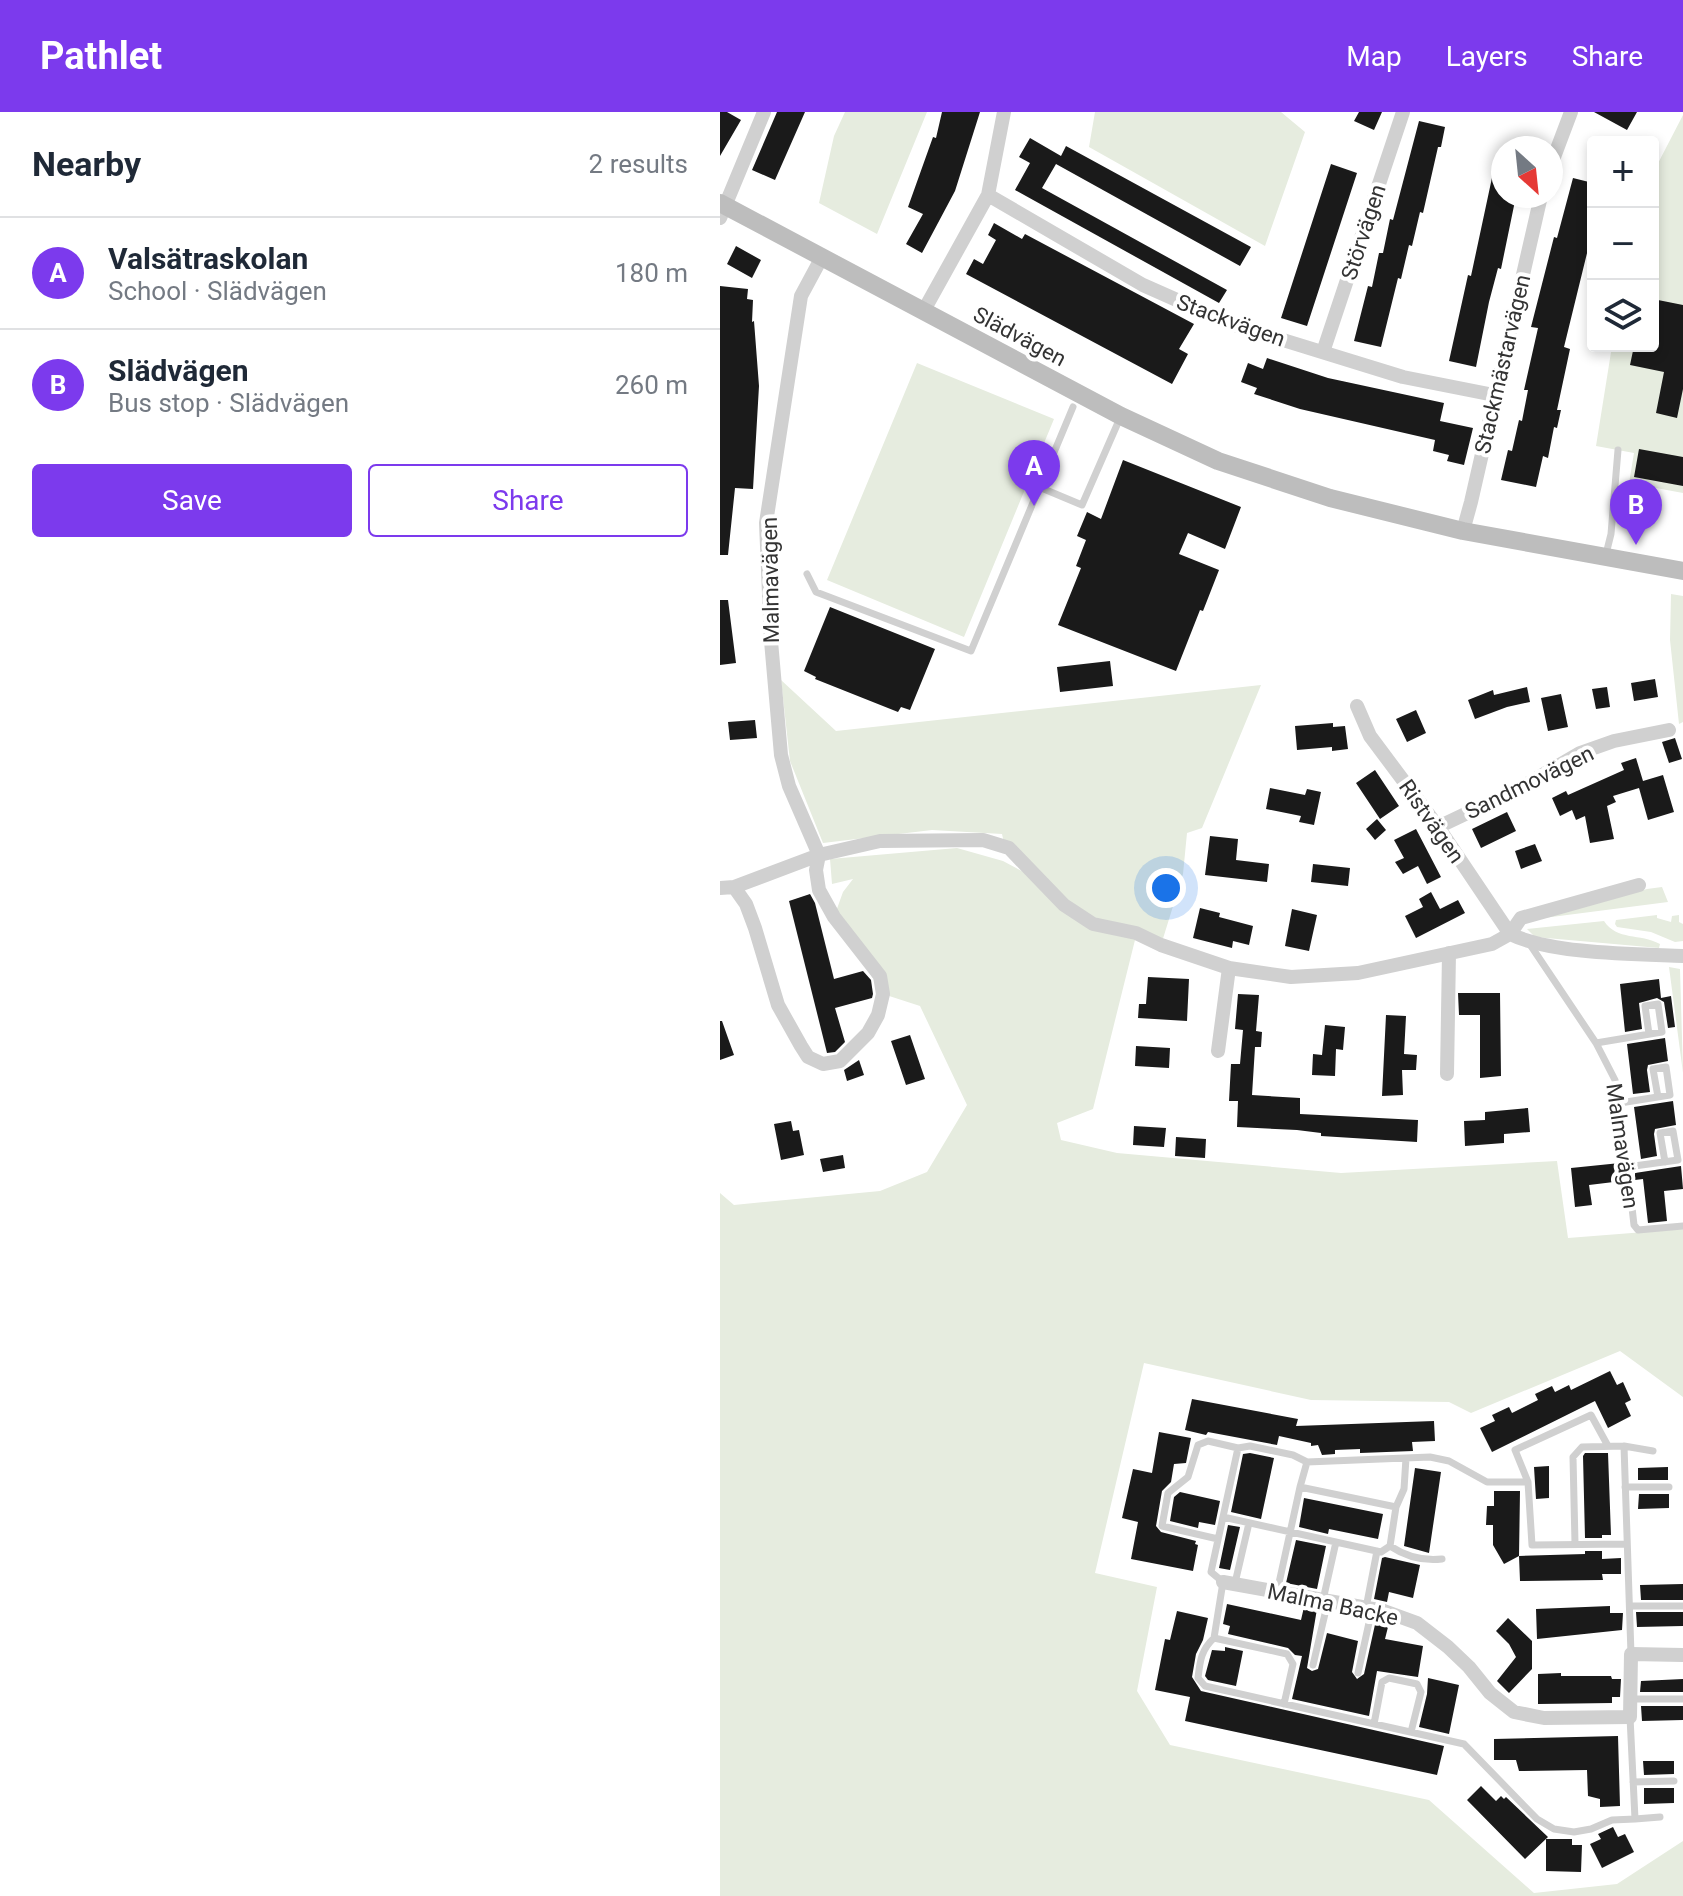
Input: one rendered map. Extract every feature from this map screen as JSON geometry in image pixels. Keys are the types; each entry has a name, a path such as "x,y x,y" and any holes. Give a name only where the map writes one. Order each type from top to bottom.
{"street":[{"path":"722,209 764,112"},
{"path":"923,312 988,195 1004,112"},
{"name":"Störvägen","path":"1323,352 1403,112"},
{"path":"1562,136 1571,112"},
{"name":"Stackvägen","path":"988,195 1143,285 1231,324 1403,377 1494,395"},
{"name":"Stackmästarvägen","path":"1463,531 1538,208"},
{"name":"Slädvägen","path":"722,209 822,257 1121,416 1218,461 1330,498 1463,531 1683,571"},
{"name":"Malmavägen","path":"822,257 801,296 766,523 771,641 781,755 789,786 819,855 816,870 819,890 841,928 880,976 883,994 878,1015 868,1033 840,1061 823,1064 808,1057 778,1005 751,916 727,888 819,855 880,841 983,840 1009,848 1064,905 1093,924 1136,933 1161,945 1229,968 1291,977 1358,973 1492,944 1510,934 1521,918 1639,885"},
{"name":"Ristvägen","path":"1357,706 1370,736 1438,827 1510,934"},
{"name":"Sandmovägen","path":"1438,827 1522,787 1580,753 1614,741 1669,730"},
{"path":"1510,934 1529,943 1683,956"},
{"path":"1447,1074 1449,953"},
{"path":"1218,1051 1229,968"},
{"name":"Malma Backe","path":"1229,1583 1369,1608 1417,1623 1448,1647 1490,1693 1514,1712 1544,1718 1630,1717"},
{"path":"1630,1717 1631,1654 1683,1655"}],"lane":[{"path":"807,574 816,592 971,651 1073,407"},
{"path":"1039,487 1082,505 1121,416"},
{"path":"1606,557 1611,534 1618,450"},
{"name":"Malmavägen","path":"1529,943 1596,1043 1615,1080 1634,1225 1638,1230 1683,1226"},
{"path":"1596,1043 1649,1034"},
{"path":"1620,1103 1658,1097"},
{"path":"1627,1167 1665,1162"},
{"path":"1608,1446 1591,1415 1515,1450 1528,1482 1532,1545 1627,1544"},
{"path":"1218,1539 1162,1526 1168,1493 1188,1477 1198,1445 1208,1441 1293,1455 1307,1462 1430,1457 1449,1461 1487,1482 1528,1482"},
{"path":"1624,1446 1631,1654"},
{"path":"1575,1543 1573,1457 1582,1447 1624,1446 1653,1451"},
{"path":"1229,1583 1211,1572 1238,1448"},
{"path":"1223,1517 1381,1552 1390,1546 1396,1507 1404,1489 1406,1458"},
{"path":"1277,1592 1307,1462"},
{"path":"1300,1487 1396,1507"},
{"path":"1625,1487 1669,1487"},
{"path":"1249,1523 1214,1638 1200,1657 1198,1678 1205,1686 1464,1744 1537,1819 1554,1829 1574,1832 1612,1820 1660,1817"},
{"path":"1627,1526 1639,1525"},
{"path":"1313,1665 1336,1542"},
{"path":"1390,1546 1403,1555 1442,1559"},
{"path":"1358,1673 1377,1551"},
{"path":"1628,1570 1640,1569"},
{"path":"1630,1606 1683,1606"},
{"path":"1214,1638 1287,1654 1293,1664 1284,1704"},
{"path":"1374,1724 1382,1682 1389,1678 1417,1684 1421,1692 1411,1732"},
{"path":"1631,1699 1683,1699"},
{"path":"1630,1717 1635,1819"},
{"path":"1631,1737 1642,1736"},
{"path":"1633,1782 1674,1781"}],"shaded area":[{"path":"845,112 927,112 877,234 819,203 834,136"},
{"path":"1095,112 1281,112 1305,132 1265,246 1089,147"},
{"path":"1683,115 1683,493 1629,483 1634,453 1596,446 1611,352 1659,352 1659,161"},
{"path":"917,363 1054,419 964,637 827,580"},
{"path":"1671,594 1683,596 1683,722 1679,724 1670,640"},
{"path":"781,680 836,731 1261,685 1202,828 1187,833 1183,874 1161,945 1135,940 1093,1109 1057,1123 1061,1140 1117,1153 1341,1173 1557,1161 1568,1238 1683,1229 1683,1397 1620,1351 1471,1413 1449,1402 1311,1400 1144,1363 1095,1573 1157,1587 1137,1691 1170,1745 1429,1800 1534,1893 1617,1884 1683,1841 1683,1896 720,1896 720,1193 734,1205 880,1191 927,1172 967,1105 920,1006 883,994 834,917 843,892 853,879 832,884 830,859 957,848 1003,861 1035,878 1005,847 1002,834 932,830 823,843 790,761"},
{"path":"1662,887 1668,902 1536,919 1647,889"},
{"path":"1657,915 1657,918 1671,922 1672,916 1679,915 1679,922 1683,924 1683,941 1675,942 1651,932 1617,927 1615,924 1616,920"},
{"path":"1604,921 1615,931 1660,944 1659,948 1535,937 1527,929"},
{"path":"1669,967 1680,969 1683,1073"}],"building":[{"path":"720,112 727,112 741,120 720,156"},
{"path":"777,112 805,112 775,180 752,170"},
{"path":"942,112 980,112 955,191 922,253 906,244 923,214 908,207 933,137 936,138"},
{"path":"1359,112 1382,112 1374,130 1354,121"},
{"path":"1594,112 1637,112 1627,130"},
{"path":"1419,121 1445,127 1423,213 1420,212 1412,246 1409,245 1401,279 1398,278 1381,347 1354,341 1368,286 1372,287 1379,253 1383,253 1390,219 1393,220"},
{"path":"1030,138 1061,156 1066,146 1251,247 1240,266 1056,164 1042,188 1227,290 1219,303 1015,190 1030,163 1019,157"},
{"path":"1331,164 1357,173 1307,326 1281,318"},
{"path":"1573,178 1587,182 1587,253 1564,347 1570,349 1557,410 1561,410 1548,458 1543,456 1536,487 1501,480 1508,450 1512,451 1519,420 1522,421 1528,390 1524,390 1538,328 1531,327 1554,237 1557,238"},
{"path":"1491,182 1491,208 1514,208 1476,367 1449,361 1468,275 1471,276"},
{"path":"994,223 1022,239 1025,234 1194,324 1179,349 1188,354 1172,384 966,274 974,259 983,264 996,240 988,235"},
{"path":"736,246 761,260 752,278 727,264"},
{"path":"720,286 748,289 747,299 753,300 752,322 759,386 753,489 735,488 728,555 720,555"},
{"path":"1659,300 1683,305 1683,389 1677,418 1656,413 1664,372 1630,365 1633,352 1659,352"},
{"path":"1267,358 1328,378 1444,403 1440,421 1473,428 1464,465 1447,461 1449,455 1433,451 1435,440 1300,409 1254,394 1257,388 1241,382 1248,363 1263,369"},
{"path":"1639,449 1683,457 1683,486 1634,477"},
{"path":"1123,460 1241,507 1225,549 1188,533 1179,554 1219,570 1176,671 1058,625 1081,568 1076,566 1086,540 1077,536 1087,512 1101,519"},
{"path":"720,600 728,600 736,663 720,665"},
{"path":"830,607 935,649 910,710 901,707 898,712 815,679 804,671"},
{"path":"1110,661 1113,686 1060,692 1057,667"},
{"path":"1655,679 1658,697 1634,701 1631,683"},
{"path":"1527,687 1530,702 1475,719 1468,700 1493,690 1494,695"},
{"path":"1607,687 1610,707 1596,709 1592,689"},
{"path":"1561,694 1568,727 1548,731 1541,698"},
{"path":"1416,710 1426,733 1407,742 1396,719"},
{"path":"755,720 757,738 730,740 728,722"},
{"path":"1333,723 1333,727 1345,726 1348,749 1297,750 1295,726"},
{"path":"1675,738 1682,759 1669,763 1662,742"},
{"path":"1636,758 1643,781 1663,775 1674,812 1648,820 1639,788 1613,796 1616,802 1607,806 1614,839 1590,843 1585,816 1576,820 1572,810 1560,816 1552,798 1566,791 1568,795 1624,770 1621,763"},
{"path":"1375,770 1399,806 1380,819 1356,783"},
{"path":"1270,788 1305,795 1307,789 1321,792 1314,825 1299,822 1301,816 1266,809"},
{"path":"1507,812 1516,831 1481,848 1472,829"},
{"path":"1377,819 1386,830 1375,840 1366,829"},
{"path":"1416,829 1441,877 1427,884 1418,866 1403,874 1395,862 1404,858 1394,840"},
{"path":"1210,836 1238,839 1236,860 1269,864 1267,882 1205,875"},
{"path":"1535,844 1542,861 1521,869 1515,851"},
{"path":"1313,864 1350,868 1348,886 1311,882"},
{"path":"1431,892 1440,909 1458,900 1465,913 1416,938 1405,916 1423,907 1419,899"},
{"path":"810,894 834,979 863,971 871,980 872,998 835,1008 845,1042 835,1052 827,1053 789,901"},
{"path":"1200,908 1220,913 1219,917 1253,926 1249,945 1233,941 1232,948 1193,938"},
{"path":"1292,909 1317,915 1309,951 1285,946"},
{"path":"1148,977 1189,979 1187,1021 1138,1018 1139,1004 1146,1004"},
{"path":"1659,979 1661,998 1671,996 1675,1027 1668,1028 1664,1002 1657,998 1639,1003 1642,1029 1625,1032 1620,984"},
{"path":"1458,993 1500,993 1501,1076 1480,1078 1480,1015 1459,1015"},
{"path":"1238,994 1259,995 1256,1031 1262,1032 1261,1047 1255,1047 1252,1095 1300,1098 1300,1114 1418,1120 1417,1142 1237,1127 1238,1101 1229,1101 1231,1064 1240,1064 1243,1030 1235,1029"},
{"path":"1386,1015 1406,1016 1404,1054 1417,1055 1416,1070 1402,1070 1403,1095 1382,1096"},
{"path":"720,1021 734,1055 720,1060"},
{"path":"1325,1025 1345,1027 1343,1050 1336,1049 1335,1076 1312,1075 1313,1054 1322,1055"},
{"path":"910,1035 925,1079 906,1085 891,1041"},
{"path":"1665,1038 1668,1061 1648,1065 1650,1092 1633,1094 1627,1044"},
{"path":"1136,1046 1170,1048 1169,1068 1135,1066"},
{"path":"859,1060 864,1075 847,1081 844,1070"},
{"path":"1673,1101 1676,1125 1655,1129 1657,1156 1641,1159 1634,1107"},
{"path":"1528,1108 1530,1132 1504,1134 1504,1143 1465,1146 1464,1121 1485,1120 1485,1112"},
{"path":"791,1121 793,1131 799,1130 804,1155 781,1160 774,1124"},
{"path":"1134,1126 1166,1128 1164,1147 1133,1145"},
{"path":"1176,1137 1206,1139 1205,1158 1175,1156"},
{"path":"843,1155 845,1168 823,1172 820,1159"},
{"path":"1620,1163 1622,1181 1589,1185 1592,1205 1575,1207 1571,1168"},
{"path":"1681,1166 1683,1189 1664,1191 1667,1221 1648,1223 1643,1179 1635,1180 1635,1173"},
{"path":"1610,1371 1617,1385 1623,1382 1631,1400 1625,1403 1631,1416 1608,1428 1595,1401 1492,1452 1480,1428 1495,1421 1492,1415 1509,1407 1512,1413 1538,1400 1535,1394 1552,1386 1555,1392 1569,1385 1571,1390"},
{"path":"1192,1399 1298,1419 1296,1426 1434,1421 1435,1441 1412,1442 1413,1451 1360,1453 1360,1449 1335,1450 1335,1454 1322,1455 1318,1445 1311,1446 1311,1443 1279,1436 1277,1445 1208,1432 1206,1435 1185,1430"},
{"path":"1159,1432 1191,1438 1186,1463 1174,1464 1171,1482 1162,1491 1156,1526 1161,1532 1196,1541 1193,1571 1131,1559 1138,1522 1122,1518 1133,1469 1152,1473"},
{"path":"1585,1453 1608,1453 1611,1535 1602,1535 1602,1538 1585,1538"},
{"path":"1243,1454 1274,1458 1261,1519 1231,1512"},
{"path":"1549,1466 1549,1498 1536,1499 1534,1467"},
{"path":"1668,1467 1668,1480 1638,1480 1638,1468"},
{"path":"1415,1468 1441,1472 1429,1553 1404,1546"},
{"path":"1494,1491 1520,1491 1519,1556 1504,1564 1493,1545 1493,1525 1486,1525 1487,1506 1494,1506"},
{"path":"1180,1492 1220,1501 1215,1525 1199,1522 1198,1528 1170,1521 1174,1497"},
{"path":"1639,1494 1669,1494 1669,1508 1638,1509"},
{"path":"1304,1498 1383,1514 1378,1539 1329,1529 1328,1534 1299,1527"},
{"path":"1228,1525 1240,1527 1230,1570 1219,1568"},
{"path":"1296,1540 1326,1546 1317,1589 1286,1583"},
{"path":"1585,1551 1602,1551 1602,1559 1621,1558 1621,1574 1602,1574 1603,1580 1520,1581 1519,1556 1585,1554"},
{"path":"1382,1558 1420,1565 1413,1598 1389,1592 1387,1602 1374,1599"},
{"path":"1683,1584 1683,1600 1641,1600 1640,1585"},
{"path":"1227,1604 1301,1620 1304,1607 1317,1609 1307,1668 1312,1671 1318,1669 1327,1633 1358,1641 1352,1672 1357,1679 1364,1674 1376,1620 1389,1623 1385,1639 1423,1646 1418,1677 1377,1671 1369,1716 1292,1699 1302,1656 1295,1655 1288,1648 1228,1634 1230,1626 1223,1624"},
{"path":"1610,1606 1610,1613 1623,1613 1622,1630 1537,1639 1536,1609"},
{"path":"1177,1611 1208,1618 1192,1677 1201,1691 1444,1746 1437,1775 1185,1721 1190,1697 1155,1690 1165,1639 1170,1640"},
{"path":"1636,1612 1683,1612 1683,1626 1637,1627"},
{"path":"1508,1618 1532,1641 1532,1669 1509,1693 1497,1681 1516,1657 1496,1631"},
{"path":"1225,1647 1243,1651 1236,1686 1208,1680 1205,1676 1212,1650 1225,1651"},
{"path":"1561,1673 1561,1676 1611,1676 1612,1679 1621,1679 1620,1697 1612,1697 1612,1703 1538,1704 1538,1674"},
{"path":"1428,1678 1459,1685 1449,1734 1419,1727"},
{"path":"1683,1679 1683,1692 1640,1692 1641,1681"},
{"path":"1641,1706 1683,1706 1683,1720 1642,1721"},
{"path":"1618,1736 1620,1806 1600,1807 1600,1799 1588,1796 1587,1770 1519,1771 1516,1760 1494,1760 1494,1739"},
{"path":"1643,1761 1674,1761 1674,1774 1644,1775"},
{"path":"1481,1786 1496,1801 1501,1796 1506,1797 1548,1837 1525,1859 1467,1800"},
{"path":"1644,1788 1674,1788 1674,1803 1644,1804"},
{"path":"1613,1827 1618,1837 1625,1834 1634,1852 1602,1868 1590,1844 1601,1839 1598,1834"},
{"path":"1546,1839 1572,1839 1572,1845 1582,1845 1581,1872 1546,1871"}],"place":[{"name":"Valsätraskolan","path":"1034,506"},
{"name":"Slädvägen","path":"1636,545"}]}
